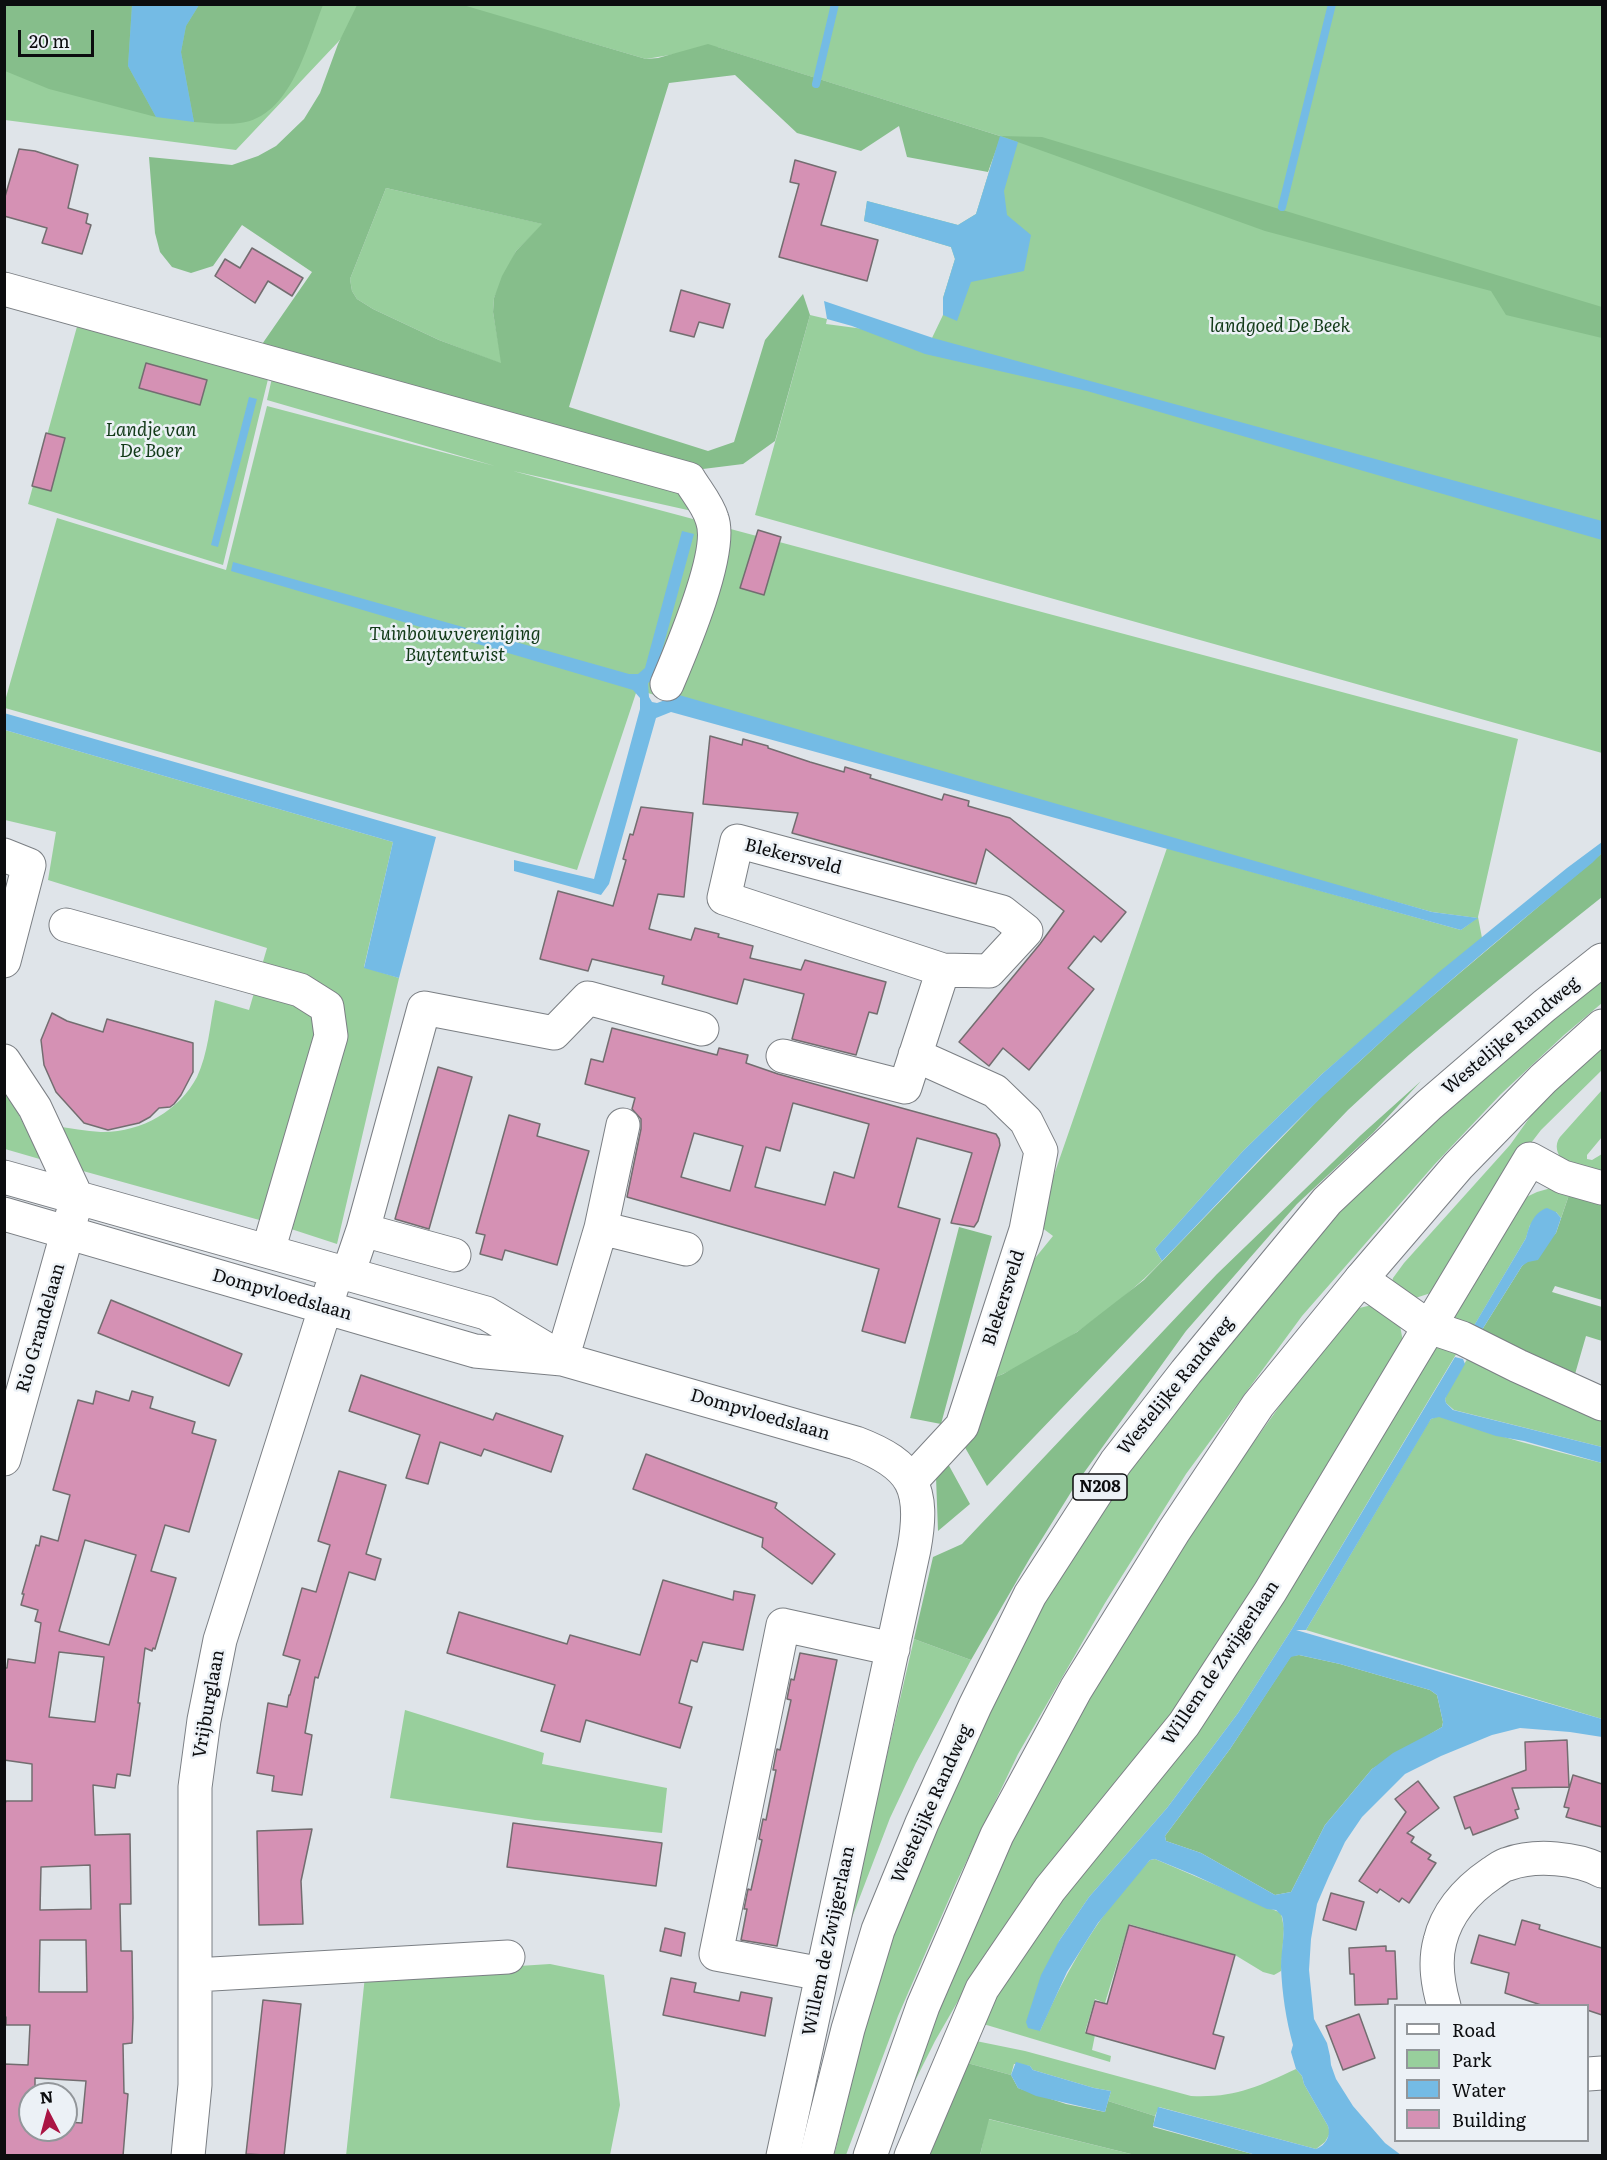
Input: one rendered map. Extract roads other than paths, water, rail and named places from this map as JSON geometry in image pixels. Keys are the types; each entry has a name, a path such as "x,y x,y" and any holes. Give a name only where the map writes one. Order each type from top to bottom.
{"street":[{"path":"4,289 689,479 712,519 716,541 691,628 667,684"},
{"name":"Blekersveld","path":"737,841 1002,912 1026,931 989,971 944,970 724,898 737,841"},
{"path":"4,855 29,865 4,962"},
{"path":"66,925 300,990 327,1007 331,1036 268,1251"},
{"name":"Westelijke Randweg","path":"816,2156 848,2029 878,1930 922,1823 975,1706 1030,1595 1116,1462 1186,1372 1327,1201 1429,1105 1544,1006 1602,960"},
{"path":"783,1056 906,1087 944,970"},
{"path":"343,1272 363,1230 424,1008 554,1033 588,998 702,1029"},
{"path":"870,2156 923,2006 997,1835 1076,1689 1174,1531 1258,1405 1361,1279 1458,1166 1544,1079 1602,1026"},
{"name":"Blekersveld","path":"912,1480 962,1426 1026,1230 1041,1151 1026,1121 995,1091 915,1055"},
{"path":"4,1061 35,1108 77,1198"},
{"path":"562,1359 601,1228 623,1125"},
{"name":"Willem de Zwijgerlaan","path":"911,2156 982,1989 1050,1888 1184,1724 1270,1592 1530,1159 1563,1177 1602,1188"},
{"name":"Dompvloedslaan","path":"4,1177 486,1313 562,1359"},
{"name":"Rio Grandelaan","path":"4,1458 77,1198"},
{"name":"Dompvloedslaan","path":"4,1214 475,1351 562,1359 856,1443 898,1463 912,1480"},
{"path":"601,1228 686,1249"},
{"path":"363,1230 454,1255"},
{"name":"Vrijburglaan","path":"188,2156 195,2085 195,1787 204,1720 220,1640 326,1308 343,1272"},
{"path":"1361,1279 1429,1327 1462,1338 1602,1404"},
{"name":"Willem de Zwijgerlaan","path":"783,2156 918,1524 912,1480"},
{"path":"822,1974 716,1954 783,1625 893,1649"},
{"path":"1444,2004 1437,1973 1439,1942 1449,1917 1464,1895 1507,1864 1543,1858 1587,1863 1602,1871"},
{"path":"195,1974 508,1957"}],"water":[{"path":"132,5 199,5 186,26 181,52 194,122 156,117 128,66"},
{"path":"1000,136 1018,142 1004,191 1007,215 1031,235 1024,271 971,282 957,321 943,315 943,298 955,259 951,247 864,221 867,201 958,225 976,214"},
{"path":"824,301 933,338 1602,521 1602,540 1087,391 925,354 852,326 827,319"},
{"path":"249,397 257,399 218,547 211,545"},
{"path":"682,531 694,534 656,673 653,680 648,683 649,697 652,702 657,703 679,695 1432,912 1478,918 1461,930 671,712 656,718 609,884 601,895 514,871 514,860 594,879 640,709 640,698 633,690 231,571 233,562 629,674 638,674 645,668"},
{"path":"4,713 436,837 399,978 364,968 393,842 5,730"},
{"path":"1602,842 1602,853 1592,863 1422,1005 1324,1095 1162,1261 1155,1249 1243,1151 1322,1074 1439,972"},
{"path":"1547,1208 1556,1212 1561,1218 1556,1233 1538,1260 1522,1266 1480,1333 1472,1329 1526,1238 1533,1220"},
{"path":"1455,1357 1463,1359 1465,1364 1445,1399 1453,1410 1602,1447 1602,1463 1524,1441 1496,1436 1439,1417 1431,1419 1306,1630 1296,1630 1602,1719 1602,1737 1520,1728 1492,1735 1405,1774 1362,1817 1345,1842 1329,1876 1317,1904 1311,1939 1309,1970 1314,2019 1327,2043 1336,2079 1353,2106 1385,2143 1401,2155 1256,2155 1153,2126 1158,2107 1316,2149 1325,2143 1329,2133 1328,2126 1304,2084 1302,2076 1296,2069 1291,2052 1293,2045 1283,1997 1281,1961 1284,1928 1282,1916 1276,1910 1267,1909 1155,1859 1150,1860 1098,1923 1067,1972 1040,2031 1028,2028 1026,2022 1041,1975 1059,1941 1089,1897 1167,1808 1238,1713 1292,1629","holes":["1299,1655 1340,1664 1430,1690 1437,1695 1442,1727 1393,1753 1372,1769 1325,1825 1291,1892 1275,1895 1201,1853 1166,1841 1165,1836 1230,1749 1291,1657"]},
{"path":"1016,2062 1030,2066 1033,2070 1111,2091 1105,2112 1036,2096 1018,2088 1011,2075"}],"waterway":[{"path":"816,84 835,4"},
{"path":"1282,207 1332,4"}],"park label":[{"name":"landgoed De Beek","path":"1280,327"},
{"name":"Landje van De Boer","path":"151,441"},
{"name":"Tuinbouwvereniging Buytentwist","path":"455,645"}]}
